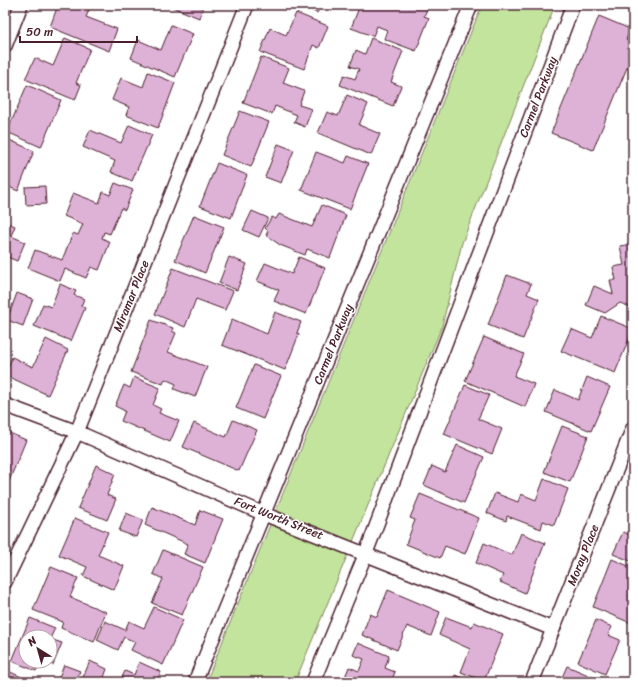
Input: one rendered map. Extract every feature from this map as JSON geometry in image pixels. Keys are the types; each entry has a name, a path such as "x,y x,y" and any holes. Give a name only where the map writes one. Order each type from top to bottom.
{"street":[{"path":"5,46 21,5"},
{"name":"Miramar Place","path":"5,582 77,432 247,5"},
{"name":"Carmel Parkway","path":"195,682 471,5"},
{"name":"Carmel Parkway","path":"313,682 366,553 573,5"},
{"name":"Fort Worth Street","path":"5,405 77,432 264,514 366,553 553,629"},
{"name":"Moray Place","path":"532,682 633,428"}],"green space":[{"path":"482,5 555,5 462,243 442,326 295,682 206,682"}],"building":[{"path":"58,5 91,5 86,17 117,29 109,51 50,27"},
{"path":"170,5 196,5 203,8 199,18"},
{"path":"299,5 321,5 317,13"},
{"path":"360,5 429,5 424,16 429,18 416,51 384,39 387,30 377,26 373,36 351,28"},
{"path":"296,13 328,26 319,48 313,45 304,69 260,52 270,28 286,35"},
{"path":"599,16 630,29 626,40 633,43 633,53 593,150 551,133"},
{"path":"171,25 193,34 175,77 131,58 138,40 161,50"},
{"path":"65,38 90,49 76,83 81,85 75,100 25,79 35,58 53,66"},
{"path":"371,38 403,51 391,82 401,86 393,106 340,85 344,75 355,79 359,69 350,66 356,50 365,54"},
{"path":"261,57 289,68 283,83 304,91 299,105 312,109 305,127 294,122 297,115 275,106 272,114 243,103"},
{"path":"148,72 175,83 158,128 126,115 129,107 112,100 121,78 143,87"},
{"path":"27,85 61,100 41,147 7,132"},
{"path":"347,95 368,104 359,125 380,134 371,155 318,133 327,112 338,116"},
{"path":"240,111 269,122 251,167 222,155"},
{"path":"129,125 152,135 132,181 111,172 115,161 83,147 90,130 121,143"},
{"path":"5,138 34,151 18,191 5,185"},
{"path":"278,144 294,150 281,183 265,177"},
{"path":"316,152 345,163 348,156 368,164 350,209 301,190"},
{"path":"217,163 247,175 231,218 200,206"},
{"path":"115,183 133,190 125,210 121,208 110,234 104,232 102,238 110,242 99,270 91,267 86,278 65,269 60,281 28,268 35,250 62,260 73,233 78,235 83,224 64,216 73,193 99,203 103,192 110,195"},
{"path":"45,186 46,204 26,205 25,187"},
{"path":"322,205 346,215 330,258 307,249 305,255 280,245 266,235 268,231 265,228 272,217 276,219 279,214 312,227"},
{"path":"252,211 268,218 259,237 243,230"},
{"path":"194,215 224,227 205,273 175,260"},
{"path":"5,222 15,226 11,236 25,242 17,261 5,256"},
{"path":"633,244 633,308 620,303 605,313 586,305 594,286 613,294 610,280 616,280 613,267 624,265 620,246"},
{"path":"229,257 247,264 237,290 219,283"},
{"path":"299,257 325,268 306,314 274,301 279,290 257,281 265,263 292,274"},
{"path":"173,268 233,291 225,310 196,299 185,327 155,314"},
{"path":"507,275 531,284 527,294 539,299 523,339 488,325"},
{"path":"60,284 76,291 74,295 84,299 81,306 85,308 71,341 34,326 43,304 51,307"},
{"path":"17,293 33,299 23,326 7,320"},
{"path":"275,312 301,322 297,333 299,334 285,370 222,345 232,319 267,334"},
{"path":"601,316 633,329 615,373 561,351 571,329 592,338"},
{"path":"151,320 173,328 172,331 176,333 168,352 207,367 195,397 174,389 176,384 165,379 163,384 131,372"},
{"path":"484,337 524,354 514,376 534,384 525,407 465,381"},
{"path":"46,339 68,350 48,395 5,375 12,357 33,367"},
{"path":"254,365 281,376 263,419 236,408"},
{"path":"134,377 160,388 153,405 161,409 159,413 179,421 170,442 121,421 125,411 115,406 124,385 130,388"},
{"path":"587,377 610,387 591,431 546,412 555,390 578,400"},
{"path":"465,385 489,395 478,419 502,429 492,454 444,434"},
{"path":"233,420 257,430 239,471 183,447 194,423 226,437"},
{"path":"562,426 588,436 570,482 544,472"},
{"path":"5,431 26,440 7,486 5,485"},
{"path":"457,445 484,457 464,503 424,485 432,466 445,472"},
{"path":"96,465 115,474 107,495 116,499 107,520 78,508"},
{"path":"544,479 568,489 554,525 543,521 541,529 507,516 506,521 487,513 495,493 518,502 521,494 536,500"},
{"path":"420,494 479,518 465,554 445,546 440,558 406,544 415,520 410,518"},
{"path":"152,507 195,525 200,510 223,519 205,563 184,554 188,544 145,525"},
{"path":"126,513 143,520 136,537 119,531"},
{"path":"75,518 108,532 98,555 124,566 114,590 83,576 87,567 59,555"},
{"path":"623,532 633,536 633,562 613,554"},
{"path":"521,533 545,543 525,593 500,582 503,575 476,563 484,543 512,555"},
{"path":"163,550 203,567 182,615 152,603 163,579 153,574"},
{"path":"612,559 633,568 633,587 629,597 633,599 633,624 593,607"},
{"path":"51,567 78,578 70,597 106,612 94,642 61,628 63,622 33,610"},
{"path":"388,590 440,612 431,636 407,626 397,650 362,635 370,614 377,617"},
{"path":"154,607 183,620 163,665 131,650 135,642 124,637 118,650 97,640 105,621 125,630 129,621 144,628"},
{"path":"446,617 472,627 474,622 503,634 484,681 461,672 470,649 439,635"},
{"path":"30,618 55,628 55,629 25,629"},
{"path":"596,620 612,627 608,635 620,640 605,674 578,662"},
{"path":"58,642 62,643 58,653"},
{"path":"358,643 389,656 385,668 395,672 391,682 343,682 349,667 359,671 364,659 353,655"},
{"path":"18,647 18,664 12,661"},
{"path":"90,661 107,669 103,680 108,682 81,682"},
{"path":"139,662 161,672 156,682 120,682 125,671 134,675"},
{"path":"64,665 80,671 75,682 57,682"},
{"path":"567,666 593,677 591,682 560,682"},
{"path":"8,671 33,682 5,682"},
{"path":"455,675 472,682 452,682"}]}
